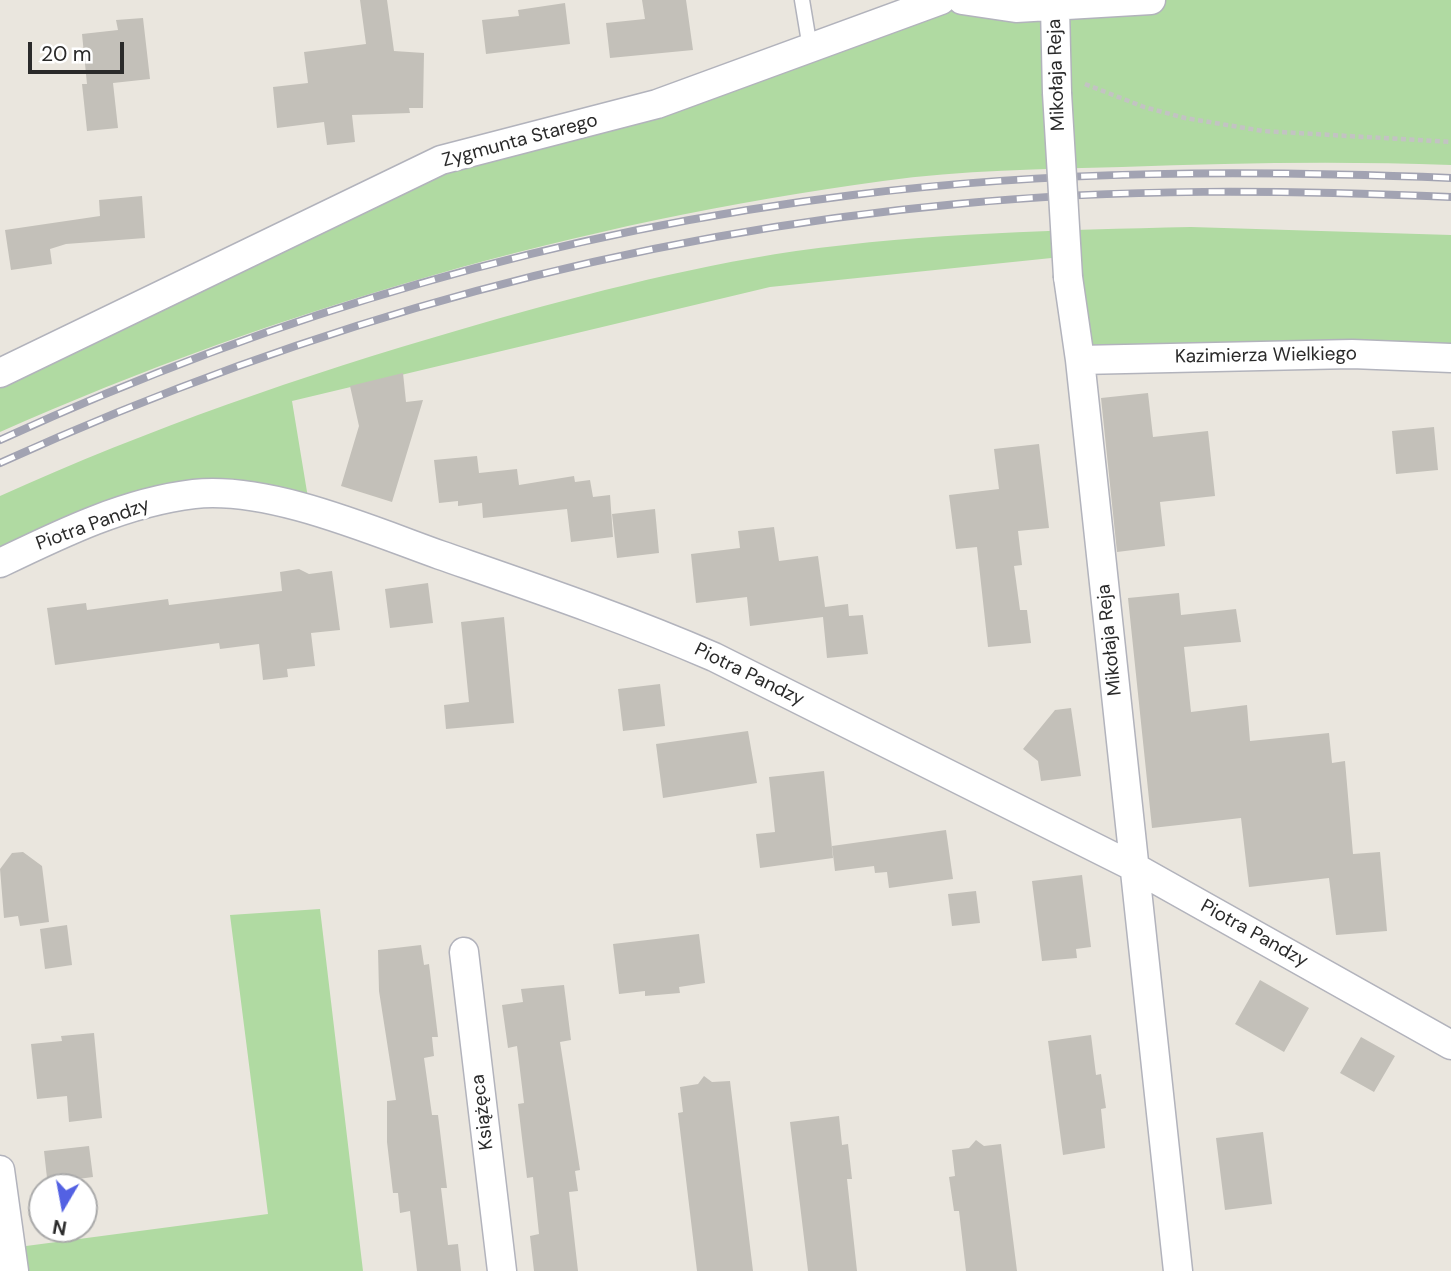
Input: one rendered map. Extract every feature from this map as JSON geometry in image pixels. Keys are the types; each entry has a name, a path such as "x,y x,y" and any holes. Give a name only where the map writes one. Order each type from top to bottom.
{"street":[{"name":"Zygmunta Starego","path":"0,373 441,160 657,104 941,0"},
{"path":"962,0 1017,8 1151,0"},
{"name":"Mikołaja Reja","path":"1055,7 1068,277 1080,360 1178,1271"},
{"name":"Kazimierza Wielkiego","path":"1080,360 1352,354 1451,358"},
{"name":"Piotra Pandzy","path":"0,563 61,534 124,510 165,499 197,494 228,495 310,510 643,627 714,657 1134,867 1451,1045"},
{"name":"Książęca","path":"464,952 502,1271"},
{"path":"0,1170 9,1264"}],"lane":[{"path":"802,0 810,48"}],"path":[{"path":"1057,86 1092,85 1144,107 1185,118 1263,131 1451,142"}],"green space":[{"path":"941,0 1451,0 1451,165 1204,164 1002,171 913,177 769,198 656,220 432,275 213,346 0,432 0,373 399,178"},
{"path":"1191,227 1451,235 1451,358 1080,360 1071,256 770,287 292,401 310,510 197,494 0,563 0,496 113,448 226,405 341,366 500,318 668,275 796,251 943,236"},
{"path":"320,909 363,1271 14,1271 11,1248 49,1243 98,1243 98,1236 268,1214 230,915"}],"building":[{"path":"360,0 387,0 394,51 424,53 423,108 409,108 410,113 352,115 355,142 327,145 324,122 277,128 273,87 308,83 304,52 366,44"},
{"path":"642,0 686,0 693,50 610,58 606,23 645,19"},
{"path":"565,3 570,44 486,54 482,20 519,16 518,10"},
{"path":"143,18 150,79 113,83 118,128 87,131 82,84 87,84 82,34 118,30 116,20"},
{"path":"142,196 145,238 66,244 50,249 52,264 11,270 5,230 100,216 99,200"},
{"path":"403,373 406,402 423,400 392,502 341,486 359,426 350,386"},
{"path":"1148,393 1153,437 1208,431 1215,496 1160,502 1165,546 1117,552 1101,398"},
{"path":"1434,427 1438,470 1396,474 1392,431"},
{"path":"1039,444 1049,528 1018,531 1022,565 1014,566 1020,610 1027,610 1031,643 988,647 977,547 956,549 949,495 999,489 994,449"},
{"path":"477,456 479,473 517,469 519,485 574,476 575,482 590,480 593,497 610,495 613,537 571,542 567,509 483,518 482,503 458,506 458,501 439,503 434,460"},
{"path":"655,509 659,553 617,558 612,514"},
{"path":"774,527 779,561 818,556 825,607 848,604 849,616 863,615 868,654 827,658 823,617 750,626 747,597 696,603 691,554 740,548 738,531"},
{"path":"299,569 309,574 332,571 340,630 311,633 315,666 287,669 288,677 263,680 259,644 220,649 219,643 55,665 47,608 86,603 87,610 168,599 169,605 282,591 280,572"},
{"path":"428,583 433,623 390,628 385,589"},
{"path":"1179,593 1181,615 1236,609 1241,642 1184,647 1191,712 1247,705 1250,741 1329,733 1332,763 1345,761 1353,854 1380,852 1387,931 1336,935 1329,878 1249,887 1241,818 1152,828 1128,598"},
{"path":"504,617 514,723 446,729 444,705 469,702 461,622"},
{"path":"660,684 665,726 623,731 618,689"},
{"path":"1071,708 1081,776 1041,781 1038,761 1023,749 1055,710"},
{"path":"748,731 757,783 663,798 656,744"},
{"path":"824,771 833,858 760,868 756,834 775,832 769,777"},
{"path":"946,830 953,879 889,888 887,872 875,873 874,866 835,871 832,846"},
{"path":"23,852 42,866 49,922 20,926 18,916 4,918 0,869 12,853"},
{"path":"1082,875 1091,947 1076,949 1077,958 1042,961 1032,881"},
{"path":"976,891 980,923 952,926 948,894"},
{"path":"67,925 72,965 45,969 40,929"},
{"path":"699,934 705,983 679,987 680,993 645,996 645,991 619,994 613,944"},
{"path":"421,945 424,965 429,964 438,1037 432,1037 434,1056 424,1058 432,1115 438,1115 447,1188 441,1188 448,1245 458,1244 461,1271 417,1271 410,1211 400,1213 398,1193 393,1193 387,1142 387,1101 396,1100 379,991 378,950"},
{"path":"1260,980 1309,1008 1284,1052 1235,1024"},
{"path":"564,985 571,1040 560,1042 580,1170 575,1171 578,1191 569,1192 578,1271 534,1271 530,1236 539,1234 533,1177 527,1178 522,1138 518,1104 524,1103 517,1046 508,1048 502,1005 523,1002 521,989"},
{"path":"94,1033 102,1118 69,1122 67,1096 37,1099 31,1044 62,1041 61,1036"},
{"path":"1091,1035 1096,1075 1101,1074 1106,1108 1101,1109 1105,1148 1063,1155 1048,1041"},
{"path":"1361,1037 1395,1056 1374,1092 1340,1073"},
{"path":"704,1076 712,1082 730,1081 753,1271 697,1271 678,1113 683,1112 680,1087 698,1084"},
{"path":"839,1116 842,1145 848,1144 852,1179 847,1179 857,1271 808,1271 790,1122"},
{"path":"1263,1132 1272,1204 1225,1210 1216,1138"},
{"path":"976,1140 984,1146 1001,1144 1017,1271 966,1271 959,1211 954,1211 949,1177 955,1176 952,1150 969,1148"},
{"path":"89,1146 92,1173 46,1173 44,1151"}],"railway":[{"path":"0,440 102,395 206,354 417,284 633,231 743,211 928,187 1077,177 1226,173 1451,178"},
{"path":"0,463 231,369 349,329 468,293 588,263 710,238 833,218 957,204 1080,195 1265,192 1451,197"}]}
